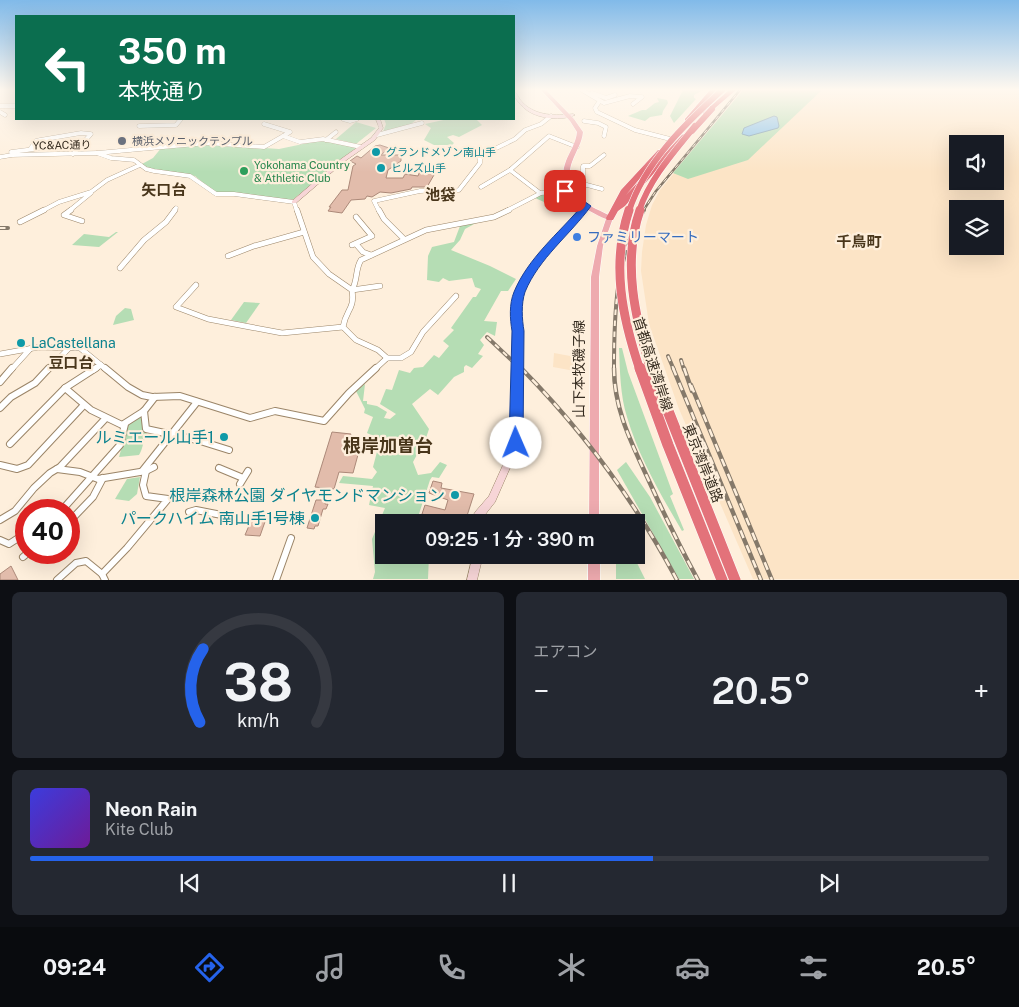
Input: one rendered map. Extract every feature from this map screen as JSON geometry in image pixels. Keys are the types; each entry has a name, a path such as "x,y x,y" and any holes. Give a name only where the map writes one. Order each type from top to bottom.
{"highway":[{"path":"612,214 635,178 690,117"},
{"name":"東京湾岸道路","path":"696,117 669,146 639,186 629,211 622,238 619,274 625,317 640,367 720,580"},
{"path":"612,214 701,117"},
{"name":"首都高速湾岸線","path":"704,117 654,181 638,223 633,268 636,304 650,359 675,428 737,580"}],"main road":[{"path":"572,117 580,132 577,147 569,162 566,175 578,201 612,214"},
{"path":"572,117 584,129 585,136 571,172 572,188"},
{"name":"山下本牧磯子線","path":"594,514 596,277 600,246 612,214"},
{"path":"594,564 594,580"}],"street":[{"path":"404,239 384,219 374,201 420,191 459,190 480,163 480,156 515,138 526,129 541,124 550,117"},
{"path":"610,117 634,130 679,141"},
{"path":"138,126 176,125 180,120"},
{"path":"377,135 381,125 378,120"},
{"path":"584,120 606,127 604,136"},
{"path":"380,286 352,290 319,265 312,257 294,202 377,135 422,123"},
{"path":"97,153 207,143 264,147 290,132 264,124"},
{"path":"326,140 336,132"},
{"path":"31,148 36,141 40,140 81,133 91,134 73,154"},
{"path":"283,136 300,142 326,140 360,147"},
{"path":"481,187 510,170 549,136 577,147"},
{"path":"0,156 31,148 83,143"},
{"name":"YC&AC通り","path":"0,156 97,153 111,158 134,160 154,171 190,176 216,194 234,194 294,202"},
{"path":"583,185 583,166 590,166 604,155"},
{"path":"82,222 64,215 107,180 140,164"},
{"path":"510,170 540,193"},
{"path":"343,327 344,320 354,302 352,290 355,285 357,266 361,260 370,255 426,230 494,218 540,193 583,185 602,189"},
{"path":"20,222 59,202 91,192"},
{"path":"479,514 492,499 516,445 518,340 516,315 519,293 542,254 565,232 587,206"},
{"path":"120,268 144,240 166,222 176,208"},
{"path":"356,217 372,236 354,245 370,255"},
{"path":"228,256 254,246 304,232"},
{"path":"196,285 176,307 208,319 282,333 343,327"},
{"path":"0,354 30,349 70,346 80,348 128,387 142,395 155,397 180,396 250,418 275,411 324,421 349,393 386,358 400,358 411,352 423,332 456,296"},
{"path":"343,327 356,340 378,350 386,358"},
{"path":"0,408 11,396 34,383 70,346"},
{"path":"0,382 30,349"},
{"path":"10,444 65,388 101,365"},
{"path":"65,388 83,406 105,419 122,425 144,411 155,397"},
{"path":"57,580 76,563 86,561 104,577 168,499 146,496 143,485 144,471 197,402"},
{"path":"0,465 17,469 28,465 83,406"},
{"path":"144,411 146,429 197,440 229,450"},
{"path":"0,520 15,511 34,488 57,469 105,419"},
{"path":"72,499 120,445 125,424"},
{"path":"57,469 80,472 98,479 144,471 154,467"},
{"path":"219,468 241,481 248,471"},
{"path":"80,511 93,497 103,478"},
{"path":"189,512 196,510 232,517"},
{"path":"276,580 292,538"},
{"path":"0,540 9,544 15,540"},
{"path":"472,580 476,564"}],"shaded area":[{"path":"721,117 1019,117 1019,579 753,579 679,409 649,324 641,271 646,225 652,205 660,190"},
{"path":"554,353 581,358 580,372 553,367"}],"green space":[{"path":"632,117 650,117 645,121"},
{"path":"671,117 679,117 674,123"},
{"path":"720,117 793,117 748,160 688,179 673,173"},
{"path":"384,120 416,120 410,125 383,132 386,124"},
{"path":"443,120 477,120 482,125 459,137 453,135 447,137 454,143 452,145 434,145 424,140 431,128 425,124"},
{"path":"356,122 376,128 356,144 336,139"},
{"name":"Yokohama Country & Athletic Club","path":"322,140 356,148 291,201 214,192 195,176 148,168 142,164 153,158 162,147 209,144 279,149"},
{"path":"565,194 570,208 567,212 535,198 541,195"},
{"path":"476,223 465,229 460,240 451,250 516,279 508,291 501,291 484,321 497,322 495,336 487,332 480,340 484,345 478,354 483,356 472,368 466,365 464,372 454,377 438,395 430,389 412,404 429,429 413,462 418,475 431,473 440,462 447,465 439,478 432,477 430,480 419,514 382,514 385,508 369,505 373,486 339,483 343,476 372,479 377,472 373,467 379,444 375,437 367,433 373,417 364,413 365,409 356,391 365,384 363,401 367,401 367,404 377,406 387,412 384,418 390,419 396,414 380,404 386,389 392,390 399,370 410,373 414,368 423,367 434,355 439,358 449,346 443,341 454,330 451,328 481,289 475,287 472,278 449,281 443,278 439,282 427,280 428,256 432,247 454,242 460,226"},
{"path":"118,232 99,247 72,245 84,234 109,237"},
{"path":"244,302 260,303 246,323 231,320"},
{"path":"125,308 131,309 134,320 113,325 116,316"},
{"path":"619,348 622,348 628,372 673,494 670,496 684,530 682,531 651,476 632,432 623,400"},
{"path":"141,415 143,431 147,433 139,455 119,457 128,425"},
{"path":"626,462 650,497 694,579 679,579 645,519 645,514 642,514 617,470"},
{"path":"140,477 137,494 129,501 115,499 127,479"},
{"path":"375,532 375,564 429,564 428,579 373,579 375,572 372,539"},
{"path":"616,564 638,564 645,579 616,579"}],"water":[{"path":"771,117 777,117 779,126 778,128 749,136 742,134 744,128"}],"building":[{"path":"380,145 389,148 381,155 401,155 401,161 388,170 386,178 403,178 405,174 418,176 420,171 423,171 426,166 438,168 427,187 412,187 411,189 391,193 380,192 372,197 367,196 365,199 351,200 342,213 328,211 342,190 348,190 353,166 356,164 350,161 357,156 361,158 375,146"},
{"path":"332,432 351,434 346,449 359,451 353,473 339,472 334,489 315,487"},
{"path":"433,481 442,483 441,488 474,494 468,514 422,514 425,505 445,510 448,500 429,493"},
{"name":"パークハイム 南山手1号棟","path":"316,500 326,500 325,504 328,504 326,509 323,509 318,526 315,526 314,529 307,528"},
{"path":"254,514 267,516 260,536 245,535"},
{"path":"11,566 18,580 0,580 0,574"}],"railway":[{"path":"643,211 656,191 717,117"},
{"path":"614,369 618,287 627,247 634,228 644,210"},
{"path":"0,228 8,228"},
{"path":"487,337 522,370"},
{"path":"668,356 674,370"},
{"path":"681,360 684,370"},
{"path":"521,368 566,417 607,468 644,523 677,580"},
{"path":"673,368 761,580"},
{"path":"684,368 692,391"},
{"path":"614,369 617,398 630,440 666,518 698,580"},
{"path":"691,385 772,580"}],"place":[{"name":"横浜メソニックテンプル","path":"122,141"},
{"name":"グランドメゾン南山手","path":"376,152"},
{"name":"ヒルズ山手","path":"381,168"},
{"name":"Yokohama Country & Athletic Club","path":"244,171"},
{"name":"ファミリーマート","path":"577,237"},
{"name":"LaCastellana","path":"21,343"},
{"name":"ルミエール山手1","path":"224,437"},
{"name":"根岸森林公園 ダイヤモンドマンション","path":"455,495"},
{"name":"パークハイム 南山手1号棟","path":"315,518"}],"district":[{"name":"矢口台","path":"164,190"},
{"name":"池袋","path":"440,195"},
{"name":"千鳥町","path":"859,242"},
{"name":"豆口台","path":"71,363"},
{"name":"根岸加曽台","path":"388,446"}],"route":[{"path":"516,443 518,331 516,315 519,293 544,251 565,232 587,206 578,201 570,191 565,191"}]}
